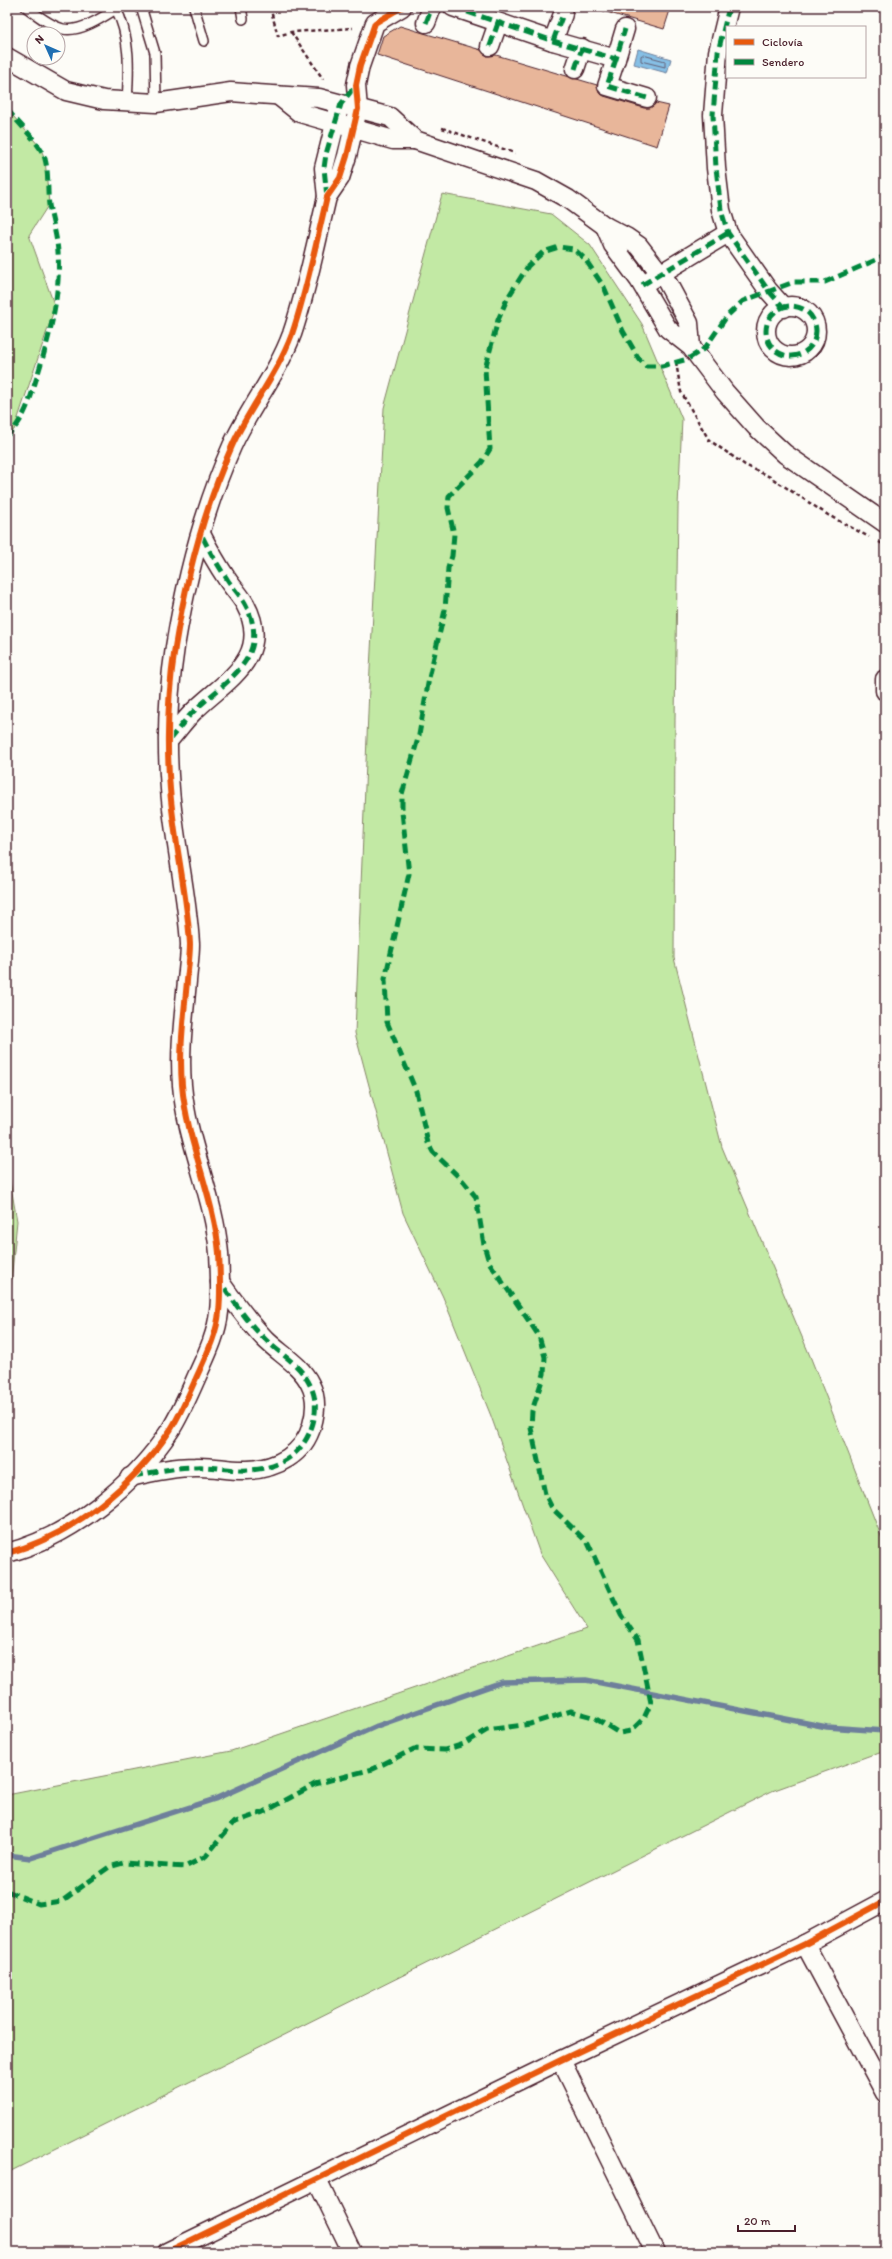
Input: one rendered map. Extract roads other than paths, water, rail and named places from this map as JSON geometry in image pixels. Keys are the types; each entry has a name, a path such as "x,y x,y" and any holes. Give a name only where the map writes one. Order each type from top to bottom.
{"street":[{"path":"7,1553 57,1534 82,1517 130,1477 170,1429 189,1395 209,1350 219,1315 220,1282 218,1248 212,1212 187,1121 182,1086 180,1054 190,949 169,786 169,740 175,649 189,575 201,534 232,444 278,366 291,335 327,197 340,178 353,129 358,109 356,85 360,66 376,23 402,7"},
{"path":"729,7 718,52 713,115 720,210 728,233 768,290 784,308"},
{"path":"457,8 553,41 582,48 616,59"},
{"path":"553,41 563,14"},
{"path":"490,46 498,23"},
{"path":"625,29 607,86 647,98"},
{"path":"575,70 582,48"},
{"path":"7,57 66,90 87,98 156,103 231,92 280,97 319,98 390,117 415,140"},
{"path":"327,197 324,168 335,123 341,104 356,85"},
{"path":"280,97 300,112 393,140 415,140 536,181 568,199 605,226 639,246 660,274 689,323 691,347"},
{"path":"605,226 612,246 642,285 668,329 691,347 725,392 762,432 786,454 883,519"},
{"path":"642,285 728,233"},
{"path":"169,740 193,712 224,686 242,667 253,639 253,623 244,603 214,559 201,534"},
{"path":"885,679 885,691"},
{"path":"130,1477 161,1470 196,1466 247,1470 266,1467 280,1463 296,1453 307,1441 315,1416 316,1399 310,1384 299,1369 248,1322 220,1282"},
{"path":"167,2252 561,2060 805,1944 885,1901"},
{"path":"805,1944 885,2093"},
{"path":"561,2060 656,2252"},
{"path":"317,2180 352,2252"}],"lane":[{"path":"26,7 61,29 69,30 80,28 117,8 125,35 129,65 127,102"},
{"path":"141,7 155,53 156,103"},
{"path":"194,7 204,41"},
{"path":"241,7 243,19"}],"water":[{"path":"638,49 671,59 667,73 634,64"}],"waterway":[{"path":"7,1855 31,1858 215,1799 377,1726 502,1682 586,1680 827,1727 885,1731"}]}
